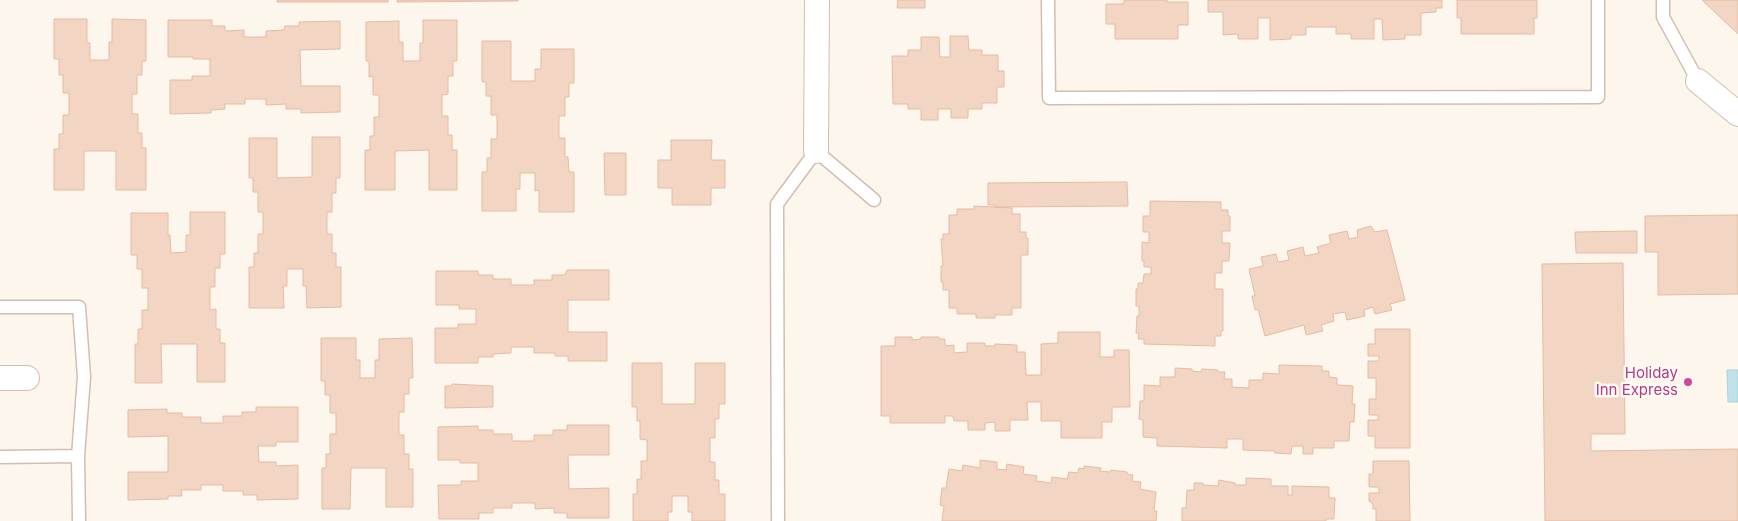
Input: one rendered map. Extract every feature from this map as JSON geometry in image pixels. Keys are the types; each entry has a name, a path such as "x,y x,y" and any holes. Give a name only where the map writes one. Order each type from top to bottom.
{"street":[{"path":"816,151 817,0"},
{"path":"1698,81 1738,114"},
{"path":"0,378 27,378"}],"lane":[{"path":"1048,0 1049,98 1598,98 1598,0"},
{"path":"1663,0 1664,17 1698,81"},
{"path":"778,521 777,204 816,151 874,200"},
{"path":"0,307 79,307 84,377 78,456 79,521"},
{"path":"0,457 78,456"}],"water":[{"path":"1727,370 1738,370 1738,402 1728,402"}],"building":[{"path":"277,0 388,0 388,2 277,2"},
{"path":"397,0 518,0 518,1 397,2"},
{"path":"898,0 925,0 925,8 897,8"},
{"path":"1124,0 1188,2 1188,25 1178,25 1178,39 1115,39 1115,24 1106,24 1106,4 1124,4"},
{"path":"1208,0 1442,0 1442,8 1436,8 1436,12 1421,13 1421,35 1405,35 1405,39 1383,40 1382,19 1374,19 1374,39 1351,39 1351,34 1336,34 1336,27 1306,27 1306,35 1291,35 1291,39 1270,40 1270,18 1258,18 1258,39 1238,39 1238,34 1223,35 1223,12 1208,12"},
{"path":"1457,0 1537,0 1537,18 1534,18 1534,34 1461,34 1461,18 1457,18"},
{"path":"1702,0 1738,0 1738,34"},
{"path":"54,19 87,19 87,43 90,43 90,60 109,60 109,42 112,42 112,19 146,20 146,61 142,61 142,75 137,75 137,94 132,94 132,114 138,114 138,133 142,133 142,148 146,148 146,190 116,190 116,151 84,151 84,190 54,190 54,149 59,149 59,134 63,134 63,115 69,115 69,93 63,93 63,75 59,75 59,59 54,59"},
{"path":"168,20 212,20 212,26 225,26 225,31 244,30 244,37 266,37 266,31 284,30 285,26 299,26 299,22 340,21 340,49 300,50 301,86 340,86 340,112 301,113 301,109 286,109 286,104 266,105 266,99 245,99 245,104 225,104 225,109 211,110 211,113 170,114 170,80 192,80 192,76 210,76 210,59 168,57"},
{"path":"423,20 457,20 457,61 453,61 453,76 448,76 448,94 442,95 442,116 448,116 448,135 452,135 452,150 457,150 457,190 429,190 429,150 395,151 395,190 365,190 365,150 370,150 370,136 374,136 374,117 379,117 379,95 373,95 373,76 369,77 369,61 366,61 366,22 399,21 399,42 403,42 403,61 420,61 420,43 423,43"},
{"path":"950,36 968,36 969,50 982,50 982,55 998,55 998,71 1004,71 1004,87 997,87 997,103 982,103 982,109 968,109 968,118 951,118 951,109 938,109 938,120 921,120 921,109 908,109 908,104 893,104 892,56 908,56 908,50 921,50 921,37 939,37 940,57 950,57"},
{"path":"482,41 511,41 511,81 535,81 535,69 541,69 541,49 574,49 574,83 569,83 569,97 565,97 565,116 559,116 559,138 565,138 565,157 568,157 569,172 574,172 574,212 539,212 539,190 535,191 535,173 520,173 520,189 516,189 516,211 482,211 482,172 487,172 487,158 491,158 491,139 497,139 497,115 491,115 491,96 486,96 486,82 482,82"},
{"path":"312,137 340,137 340,178 336,178 336,193 332,193 332,212 327,212 327,234 332,234 332,253 336,253 336,267 341,267 341,307 307,308 306,286 303,286 303,269 287,269 287,286 283,286 284,308 249,308 249,267 254,267 254,253 258,253 258,234 263,234 263,212 258,212 258,192 253,192 253,178 249,178 249,138 277,138 277,178 312,177"},
{"path":"671,140 712,140 711,160 725,160 725,188 711,188 711,205 672,205 672,188 658,188 658,160 671,160"},
{"path":"604,153 626,153 626,195 605,195"},
{"path":"1127,182 1128,206 995,207 995,205 988,205 988,183"},
{"path":"1150,201 1221,202 1221,210 1228,210 1230,231 1222,231 1222,243 1230,243 1229,261 1222,261 1222,273 1215,273 1215,289 1223,289 1223,331 1221,331 1221,336 1215,336 1215,346 1144,344 1144,339 1138,339 1139,333 1136,333 1139,306 1136,306 1136,289 1138,289 1138,283 1143,283 1144,274 1151,274 1151,267 1144,267 1144,261 1142,261 1142,242 1149,243 1149,232 1143,232 1143,216 1150,216"},
{"path":"974,206 1012,208 1012,214 1020,214 1020,232 1026,232 1028,255 1021,255 1021,308 1012,308 1012,315 995,315 995,318 976,318 976,314 957,314 957,308 949,308 949,290 943,290 943,282 941,282 941,266 943,266 941,239 943,239 943,234 949,234 949,215 957,215 957,209 974,209"},
{"path":"190,212 225,212 225,254 220,254 220,268 215,268 215,287 210,287 210,310 216,309 216,329 220,329 220,343 225,343 225,382 197,382 197,344 161,344 162,383 135,383 135,344 138,344 138,329 142,329 142,310 148,310 148,288 142,288 142,269 137,269 137,255 131,255 131,213 168,213 168,235 170,235 171,253 186,252 186,235 190,235"},
{"path":"1738,215 1738,294 1658,295 1658,252 1645,252 1645,216"},
{"path":"1371,226 1375,232 1387,230 1405,300 1390,304 1392,310 1375,314 1373,307 1364,310 1365,316 1347,320 1345,312 1333,314 1334,321 1321,325 1323,331 1306,335 1304,325 1265,336 1258,309 1255,310 1252,296 1255,296 1249,269 1263,266 1261,257 1276,254 1278,262 1289,260 1287,251 1303,247 1305,256 1319,253 1317,247 1331,243 1329,235 1347,231 1349,239 1358,237 1357,230"},
{"path":"1637,231 1637,253 1576,253 1575,232"},
{"path":"1623,263 1625,434 1591,434 1591,451 1738,449 1738,521 1545,521 1542,264"},
{"path":"567,270 609,270 609,300 568,300 568,332 607,332 607,361 568,361 568,356 555,356 555,353 534,353 534,347 511,347 511,353 493,354 493,357 478,357 478,363 435,363 435,328 458,328 458,324 476,324 476,309 459,309 459,305 436,305 436,271 478,271 478,275 493,275 493,279 511,279 511,285 534,285 534,280 552,280 552,275 565,275"},
{"path":"1375,329 1410,329 1410,448 1375,448 1375,436 1368,436 1368,420 1378,420 1378,415 1369,415 1369,399 1376,399 1376,378 1368,378 1368,361 1379,361 1379,356 1368,356 1368,344 1375,344"},
{"path":"1058,332 1100,332 1100,357 1114,357 1114,350 1129,350 1130,407 1112,407 1112,422 1102,422 1102,438 1061,438 1061,421 1041,421 1041,402 1027,402 1028,420 1010,420 1010,431 995,431 995,422 985,423 985,430 968,430 968,421 954,421 953,416 945,416 945,423 890,423 890,416 881,416 881,346 895,346 895,337 912,337 912,340 921,339 921,337 939,337 939,339 945,339 945,346 954,345 954,353 967,352 967,343 985,343 985,346 995,346 995,344 1017,345 1017,352 1025,352 1026,375 1041,375 1041,344 1058,343"},
{"path":"321,338 356,338 356,360 360,360 360,378 375,378 375,360 379,360 379,339 412,338 413,378 409,378 409,394 404,394 404,412 399,412 399,435 404,435 404,454 409,454 409,469 413,469 413,507 386,507 386,468 351,468 350,509 322,509 322,468 326,468 326,454 330,454 330,434 336,434 336,413 330,413 330,395 325,395 325,381 321,381"},
{"path":"632,363 662,363 662,404 695,404 695,363 725,363 725,404 719,404 719,419 715,419 715,438 710,438 710,462 715,462 715,480 719,480 719,494 725,494 725,521 692,521 692,512 688,512 688,496 672,496 672,512 668,512 668,521 633,521 633,494 637,494 637,479 641,479 641,461 647,461 647,440 640,439 640,421 637,421 637,407 632,407"},
{"path":"1279,365 1322,366 1322,371 1329,371 1329,377 1337,378 1337,385 1353,386 1354,422 1350,422 1349,441 1334,441 1334,448 1313,448 1313,454 1303,454 1303,446 1292,446 1291,454 1275,453 1275,451 1243,450 1243,439 1227,439 1227,448 1157,446 1157,438 1143,437 1143,420 1139,419 1140,401 1144,401 1144,385 1160,386 1160,377 1175,377 1175,368 1192,369 1192,371 1201,372 1202,369 1218,370 1218,372 1225,372 1224,379 1232,379 1232,387 1249,388 1249,380 1263,380 1263,373 1279,374"},
{"path":"452,384 493,386 493,407 445,408 445,386 452,386"},
{"path":"256,407 298,407 298,442 276,442 276,446 258,446 259,462 276,462 276,466 298,465 298,499 257,500 257,495 243,495 243,491 223,491 223,485 201,485 201,490 181,490 182,496 168,496 168,499 128,500 128,472 168,472 168,436 128,437 128,410 167,409 167,413 182,413 182,417 201,417 201,423 223,423 223,416 242,416 242,412 256,412"},
{"path":"567,425 609,425 609,455 568,455 569,489 609,488 609,518 567,518 567,513 554,513 554,508 535,509 535,503 512,503 512,508 493,508 493,513 479,513 479,519 439,519 438,485 461,485 461,481 478,481 478,463 460,463 460,460 438,460 438,427 478,426 478,430 493,430 493,434 512,434 512,441 534,441 534,435 553,435 553,430 567,430"},
{"path":"980,460 997,462 997,469 1006,470 1007,464 1024,467 1023,474 1037,476 1036,481 1051,483 1052,477 1067,479 1069,472 1078,473 1079,468 1084,469 1084,466 1101,468 1100,471 1127,472 1127,474 1133,475 1132,481 1141,482 1140,489 1156,492 1154,511 1157,511 1156,521 942,521 944,506 940,505 942,488 946,488 949,469 962,471 963,465 980,468"},
{"path":"1373,461 1409,461 1410,521 1376,521 1376,509 1373,509 1373,504 1369,501 1369,493 1379,493 1379,487 1369,487 1369,474 1373,474"},
{"path":"1246,478 1271,479 1271,486 1288,486 1288,495 1292,495 1292,486 1329,487 1329,498 1335,498 1334,519 1326,519 1326,521 1182,521 1182,508 1186,508 1187,490 1194,490 1194,483 1218,486 1219,480 1235,483 1235,485 1246,485"}],"place":[{"name":"Holiday Inn Express","path":"1688,382"}]}
